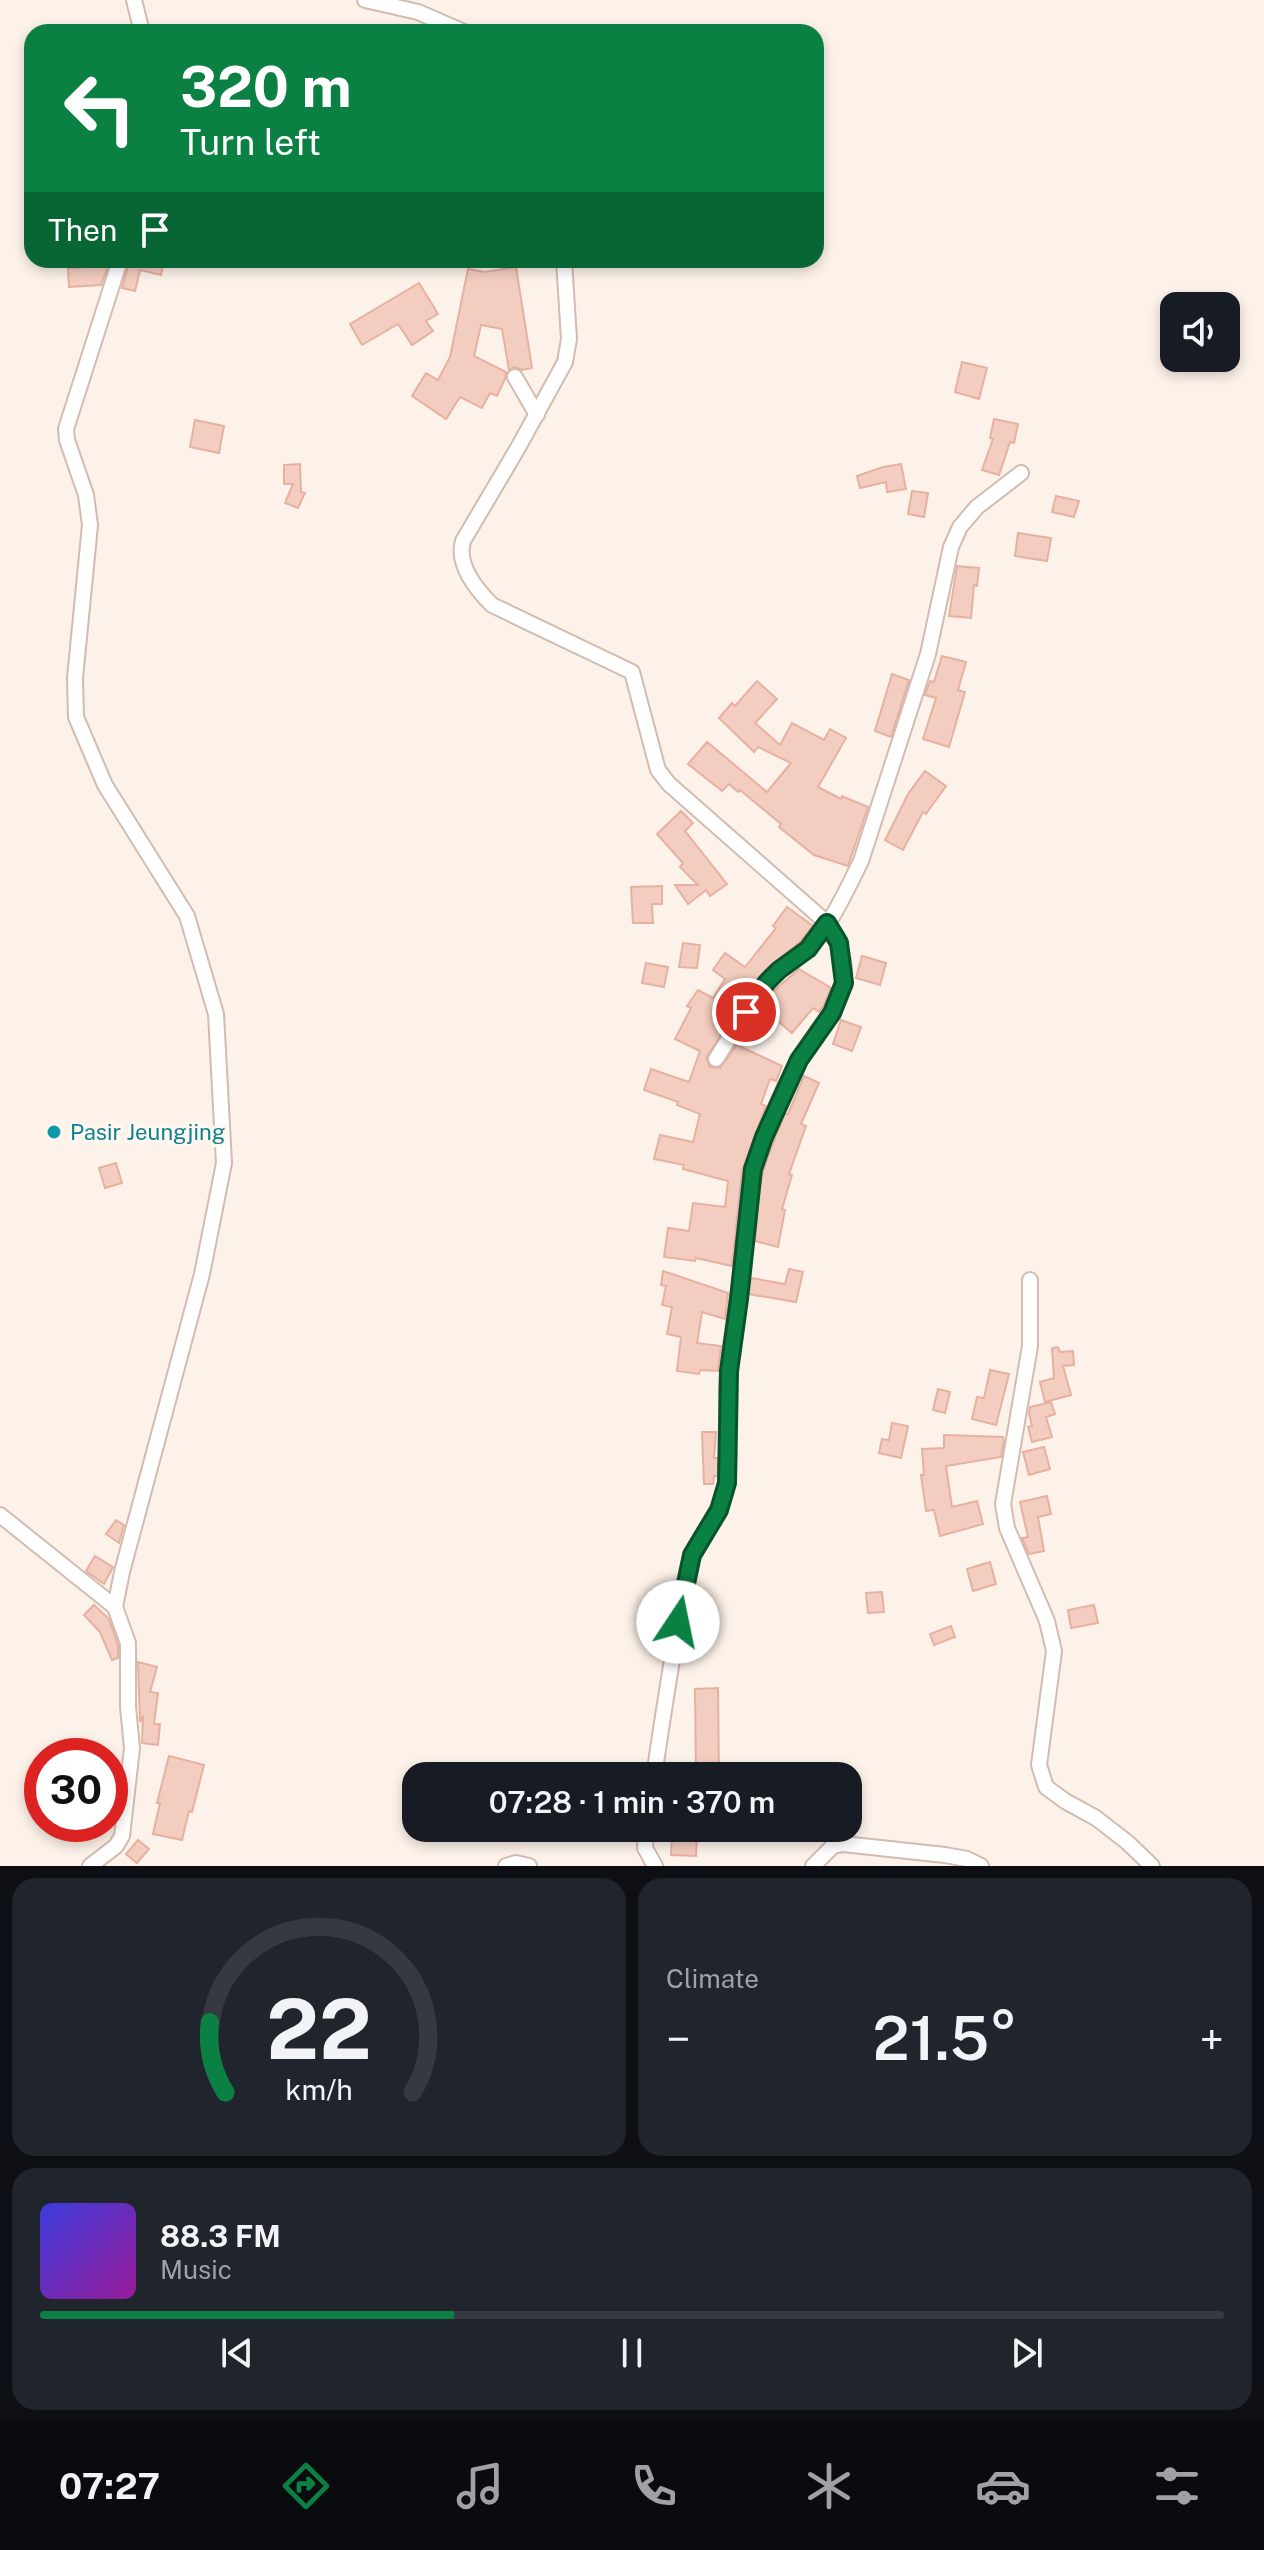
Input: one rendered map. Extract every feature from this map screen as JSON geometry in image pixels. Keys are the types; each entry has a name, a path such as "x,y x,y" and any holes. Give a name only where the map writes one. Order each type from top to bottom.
{"street":[{"path":"134,0 140,24"},
{"path":"365,0 418,12 446,24"},
{"path":"90,1866 116,1846 122,1836 132,1748 128,1707 128,1643 115,1607 202,1274 224,1163 216,1014 187,916 105,785 76,717 75,678 90,525 86,495 66,429 117,268"},
{"path":"565,268 569,339 565,362 463,541 460,550 462,561 479,592 492,605 632,672 658,770 669,784 827,923 839,943 844,983 832,1013 799,1060 753,1169 729,1365 727,1483 719,1510 692,1555 674,1643 656,1762"},
{"path":"515,377 537,415"},
{"path":"716,1059 767,982 808,949 827,923 861,861 928,654 951,547 960,527 977,507 1021,473"},
{"path":"1030,1280 1030,1346 1003,1504 1007,1528 1047,1621 1054,1651 1039,1765 1046,1787 1096,1818 1152,1866"},
{"path":"0,1515 115,1607"},
{"path":"645,1842 645,1848 655,1866"},
{"path":"813,1866 833,1846 850,1844 945,1855 967,1859 981,1866"},
{"path":"506,1866 516,1863 529,1866"}],"building":[{"path":"68,268 107,268 101,285 69,287"},
{"path":"128,268 162,268 161,275 140,270 135,291 122,288"},
{"path":"516,268 532,368 522,370 514,367 509,370 502,329 481,325 474,356 506,372 505,379 497,396 490,393 482,408 460,397 446,419 412,396 426,373 438,380 450,357 468,269 485,272"},
{"path":"419,283 438,314 426,321 433,331 412,345 398,324 362,345 350,324"},
{"path":"962,362 987,368 979,399 955,392"},
{"path":"994,419 1018,424 1014,443 1010,442 999,475 982,470 993,439 990,438"},
{"path":"195,420 224,426 219,453 190,447"},
{"path":"300,464 301,492 305,493 298,508 285,503 293,484 284,484 284,465"},
{"path":"901,464 906,489 887,492 886,482 860,488 857,476"},
{"path":"912,491 928,493 924,517 908,514"},
{"path":"1056,496 1079,501 1074,517 1052,512"},
{"path":"1018,533 1051,538 1047,561 1015,556"},
{"path":"957,566 979,568 971,618 949,616"},
{"path":"942,656 966,662 958,690 965,692 949,747 923,739 936,698 925,695 930,681 934,682"},
{"path":"892,674 909,680 891,737 875,731"},
{"path":"757,681 777,699 755,723 780,745 792,723 824,740 830,729 846,738 818,787 841,799 842,796 868,807 848,866 814,855 740,790 738,792 729,784 722,791 688,764 707,742 767,792 791,763 758,747 754,752 719,718 732,703 735,706"},
{"path":"925,771 946,786 926,814 923,812 903,850 885,840 908,794"},
{"path":"681,811 693,823 685,831 727,884 710,896 706,890 688,904 675,885 698,885 680,867 683,863 657,834"},
{"path":"662,886 662,904 652,904 653,923 633,923 631,887"},
{"path":"787,907 813,926 753,985 706,1058 710,1067 720,1068 737,1045 782,1066 776,1081 770,1079 761,1104 766,1106 742,1171 732,1266 696,1258 695,1261 664,1257 668,1228 689,1231 693,1203 725,1207 728,1181 683,1169 684,1165 654,1159 660,1135 693,1142 700,1114 644,1090 651,1069 689,1082 700,1051 675,1039 691,1008 687,1006 698,990 713,998 725,979 713,970 725,953 745,967 776,928 773,926"},
{"path":"683,943 700,945 697,968 679,967"},
{"path":"862,956 886,963 880,985 856,978"},
{"path":"646,963 668,967 664,987 642,983"},
{"path":"799,969 831,988 819,1012 813,1008 792,1033 772,1016 765,1026 754,1018 776,989"},
{"path":"841,1020 861,1027 852,1051 833,1044"},
{"path":"804,1076 819,1083 801,1124 806,1126 789,1174 792,1175 782,1209 785,1210 778,1247 755,1241 760,1185 784,1114 788,1114"},
{"path":"116,1163 122,1183 105,1188 99,1168"},
{"path":"789,1269 803,1272 796,1302 748,1294 751,1278 785,1284"},
{"path":"663,1271 728,1293 725,1319 702,1312 697,1343 721,1346 718,1371 700,1370 699,1374 677,1371 681,1337 667,1334 672,1307 662,1305 666,1286 661,1285"},
{"path":"1058,1347 1060,1352 1073,1351 1074,1365 1063,1366 1071,1395 1045,1402 1040,1382 1054,1378 1052,1348"},
{"path":"990,1370 1009,1374 996,1425 972,1419 977,1397 984,1398"},
{"path":"938,1389 950,1392 945,1413 933,1410"},
{"path":"1051,1402 1055,1414 1046,1417 1052,1437 1032,1442 1028,1427 1032,1426 1030,1407"},
{"path":"892,1423 908,1426 901,1458 879,1453 882,1439 889,1440"},
{"path":"702,1432 716,1432 714,1458 718,1458 718,1476 714,1476 713,1484 704,1484"},
{"path":"944,1435 1003,1437 1004,1441 1001,1457 946,1466 952,1507 977,1501 983,1524 940,1536 934,1510 926,1511 921,1475 924,1475 922,1449 944,1448"},
{"path":"1044,1447 1050,1469 1029,1475 1023,1452"},
{"path":"1047,1496 1051,1514 1038,1517 1044,1551 1029,1554 1022,1538 1028,1537 1020,1502"},
{"path":"116,1520 124,1525 119,1543 106,1534"},
{"path":"95,1556 113,1567 104,1584 86,1571"},
{"path":"990,1562 996,1584 973,1591 967,1569"},
{"path":"882,1592 884,1612 868,1613 866,1593"},
{"path":"94,1605 109,1619 118,1645 118,1658 112,1660 100,1632 84,1615"},
{"path":"1094,1605 1098,1623 1071,1628 1068,1610"},
{"path":"951,1626 955,1637 934,1645 930,1634"},
{"path":"138,1662 157,1667 150,1692 158,1693 154,1724 160,1724 158,1745 142,1743"},
{"path":"718,1688 719,1762 696,1762 695,1689"},
{"path":"169,1756 204,1765 182,1840 153,1834"},
{"path":"138,1840 149,1849 137,1863 126,1854"},
{"path":"672,1842 697,1842 696,1856 671,1855"}],"place":[{"name":"Pasir Jeungjing","path":"54,1132"}],"route":[{"path":"678,1622 692,1555 719,1510 727,1483 730,1354 753,1169 799,1060 832,1013 844,983 842,953 827,923 808,949 767,982 746,1012"}]}
